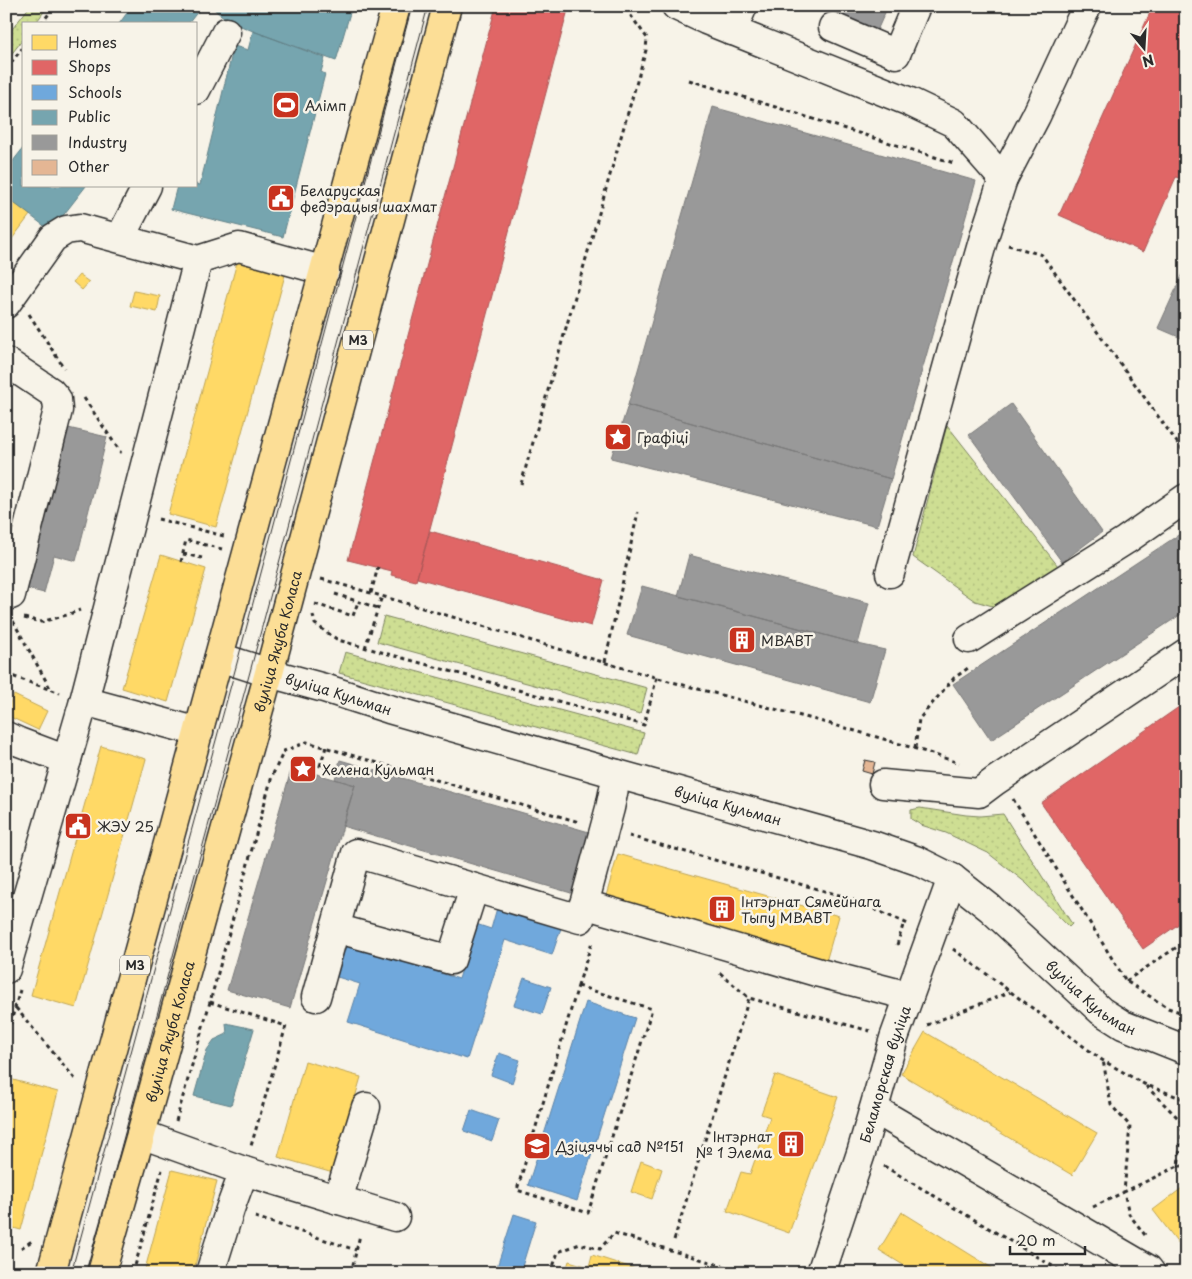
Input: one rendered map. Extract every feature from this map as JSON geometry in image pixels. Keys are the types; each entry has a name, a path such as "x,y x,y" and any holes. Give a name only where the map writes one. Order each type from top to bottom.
{"main road":[{"name":"М3","path":"51,1273 396,6"},
{"name":"вуліца Якуба Коласа","path":"101,1273 269,673 447,6"}],"street":[{"path":"676,6 732,31 910,102 954,123 1002,179"},
{"path":"732,31 743,6"},
{"path":"819,66 835,23 896,54 916,6"},
{"path":"890,573 1002,179 1036,116 1087,6"},
{"path":"198,86 226,32"},
{"path":"120,238 146,188"},
{"path":"10,298 53,238 66,230 80,228 198,260 239,247 325,271"},
{"path":"6,969 84,701 198,260"},
{"path":"6,362 51,392 57,399 58,410 12,609"},
{"path":"969,640 1126,540 1186,498"},
{"path":"883,784 979,793 1186,653"},
{"name":"вуліца Кульман","path":"219,657 389,709 872,845 918,861 952,878 990,908 1101,1011 1123,1025 1186,1050"},
{"path":"84,701 199,732"},
{"path":"6,736 67,760"},
{"path":"316,997 356,853 580,919 605,829 617,774"},
{"name":"Беламорская вуліца","path":"821,1273 861,1153 894,1038 952,878"},
{"path":"335,928 451,960 474,888"},
{"path":"584,904 820,973 909,996"},
{"path":"338,1200 366,1107"},
{"path":"874,1109 1152,1273"},
{"path":"141,1134 244,1171 395,1217"},
{"path":"210,1273 244,1171"}],"path":[{"path":"43,22 55,6"},
{"path":"522,484 646,50 647,38 624,6"},
{"path":"6,69 22,49"},
{"path":"689,80 955,164"},
{"path":"984,237 1042,255 1186,455"},
{"path":"10,298 70,375"},
{"path":"80,392 141,484 156,518 226,536"},
{"path":"604,662 638,512"},
{"path":"182,562 186,540 204,544"},
{"path":"183,554 202,558"},
{"path":"371,593 378,568"},
{"path":"316,578 604,662 915,748"},
{"path":"12,609 41,622 88,607 112,594"},
{"path":"335,594 378,608"},
{"path":"365,648 382,596"},
{"path":"309,602 353,616 358,602"},
{"path":"12,609 51,690"},
{"path":"338,640 644,725 658,677"},
{"path":"6,674 84,701"},
{"path":"133,1273 272,776 284,751 307,742 846,897 932,934 1102,1060 1144,1084 1186,1100"},
{"path":"326,747 320,766 337,771"},
{"path":"1015,801 1126,981 1168,1008 1186,1014"},
{"path":"1126,981 1186,941"},
{"path":"578,986 652,1009 588,1213 517,1190 578,986 585,966"},
{"path":"924,1026 1010,992"},
{"path":"674,1240 749,998"},
{"path":"210,1002 286,1026 244,1171"},
{"path":"15,1008 77,1081"},
{"path":"1102,1060 1112,1105 1130,1126 1124,1192 1129,1214 1145,1235"},
{"path":"1144,1084 1184,1124 1178,1166"},
{"path":"861,1153 1064,1273"},
{"path":"1015,1244 1178,1166 1186,1166"},
{"path":"1086,1201 1095,1206"},
{"path":"351,1273 367,1209"},
{"path":"230,1210 356,1250"},
{"path":"551,1273 558,1252 580,1244 600,1249 614,1233 746,1273"}],"green space":[{"path":"30,6 48,6 36,22 22,22 22,41 6,61 6,37"},
{"path":"947,425 1058,566 1003,609 975,601 913,557"},
{"path":"384,616 647,688 640,714 377,642"},
{"path":"345,652 644,733 638,755 339,673"},
{"path":"920,808 966,815 1003,814 1072,924 1069,927 1026,883 988,853 911,819 911,810"}],"building: Homes":[{"path":"6,197 30,215 6,247"},
{"path":"237,262 285,275 216,527 168,514"},
{"path":"79,275 89,282 82,290 73,282"},
{"path":"134,291 160,296 157,312 130,306"},
{"path":"161,555 206,569 168,702 122,688"},
{"path":"14,695 47,711 38,730 6,715 6,710"},
{"path":"101,746 146,759 76,1008 31,995"},
{"name":"Інтэрнат Сямейнага Тыпу МВАВТ","path":"618,854 839,916 825,965 604,903"},
{"path":"925,1032 1097,1133 1072,1175 901,1074"},
{"path":"305,1061 361,1077 333,1173 278,1157"},
{"name":"Інтэрнат № 1 Элема","path":"775,1075 838,1097 789,1233 727,1211 741,1172 750,1174 770,1117 761,1114"},
{"path":"6,1078 58,1092 21,1230 6,1226"},
{"path":"641,1161 662,1169 652,1199 631,1192"},
{"path":"172,1170 217,1181 193,1273 144,1273"},
{"path":"1186,1185 1186,1253 1153,1210"},
{"path":"902,1212 1000,1273 916,1273 879,1250"},
{"path":"592,1255 648,1273 565,1273 569,1261 589,1267"}],"building: Shops":[{"path":"496,6 569,6 416,581 391,575 392,571 348,560"},
{"path":"1153,6 1186,6 1186,181 1176,177 1143,252 1059,215"},
{"path":"430,531 604,580 591,626 417,578"},
{"path":"1186,702 1186,919 1143,949 1041,803"}],"building: Schools":[{"path":"497,908 561,928 552,955 505,940 467,1059 348,1022 360,984 334,976 344,943 459,979 476,924 491,929"},
{"path":"524,978 551,987 542,1014 514,1005"},
{"path":"586,1002 635,1018 577,1201 528,1185"},
{"path":"499,1053 520,1060 512,1083 491,1075"},
{"path":"471,1110 499,1120 492,1141 464,1131"},
{"path":"514,1214 536,1221 520,1273 495,1273"}],"building: Public":[{"path":"132,6 202,6 190,22 120,22"},
{"path":"212,6 352,6 336,61 231,22"},
{"path":"253,31 325,58 321,72 325,74 283,237 171,209 176,188 198,188 198,184 200,185 234,46 248,50"},
{"path":"22,150 22,188 84,188 51,231 6,197 6,170"},
{"path":"226,1023 254,1029 231,1105 194,1096 207,1050 214,1040 227,1034"}],"building: Industry":[{"path":"811,6 888,6 875,35"},
{"path":"713,107 976,181 891,479 628,405"},
{"path":"1186,267 1186,340 1158,328"},
{"path":"1011,404 1102,532 1062,562 969,435"},
{"path":"628,405 891,479 877,526 611,458"},
{"path":"64,427 107,437 76,561 54,555 44,593 24,588"},
{"path":"1186,530 1186,611 991,740 953,684"},
{"path":"689,555 869,603 858,644 678,596"},
{"name":"МВАВТ","path":"642,586 885,650 870,702 627,635"},
{"path":"340,760 596,834 578,895 342,826 355,785 335,779"},
{"path":"292,767 355,785 290,1008 227,990"}],"building: Other":[{"path":"865,760 875,762 872,774 862,771"}],"tram line":[{"path":"71,1273 237,663 412,6"},
{"path":"87,1273 428,6"}],"place":[{"name":"Алімп","path":"286,105"},
{"name":"Беларуская федэрацыя шахмат","path":"281,198"},
{"name":"Графіці","path":"618,437"},
{"name":"МВАВТ","path":"742,640"},
{"name":"Хелена Кульман","path":"303,769"},
{"name":"ЖЭУ 25","path":"78,826"},
{"name":"Інтэрнат Сямейнага Тыпу МВАВТ","path":"722,909"},
{"name":"Інтэрнат № 1 Элема","path":"791,1144"},
{"name":"Дзіцячы сад №151","path":"537,1146"}]}
